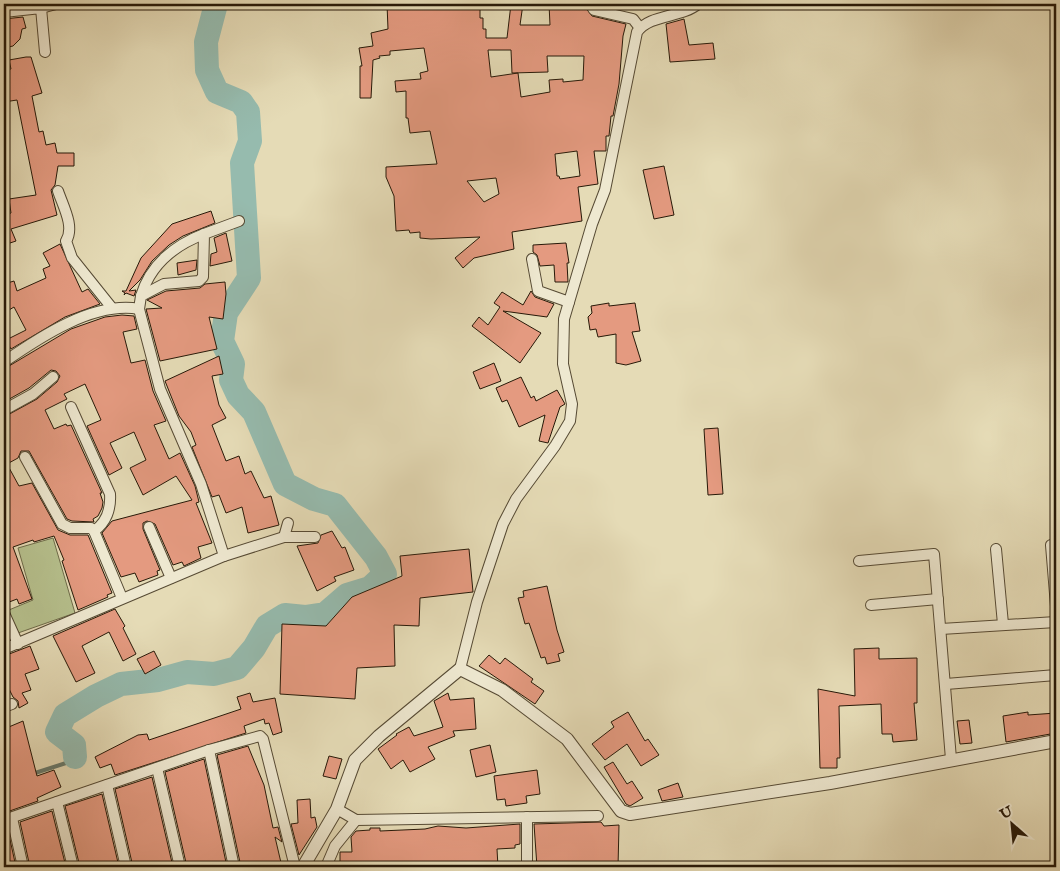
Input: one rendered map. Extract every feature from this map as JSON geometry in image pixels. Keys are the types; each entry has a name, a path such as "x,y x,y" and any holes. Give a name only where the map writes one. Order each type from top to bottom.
{"street":[{"path":"4,12 41,8 56,4"},
{"path":"590,4 594,10 633,19 640,28"},
{"path":"303,867 337,809 355,760 364,749 460,669 477,602 503,524 516,499 555,446 570,421 572,404 563,364 564,319 592,224 605,190 637,32 650,22 683,13 698,4"},
{"path":"41,8 45,52"},
{"path":"58,191 69,224 70,234 66,241 69,253 85,277 112,308"},
{"path":"224,556 201,484 160,389 139,309 141,296 150,272 180,245 239,221"},
{"path":"141,296 164,284 200,281 203,277 204,234"},
{"path":"532,259 538,291 569,302"},
{"path":"4,362 65,324 112,308 139,309"},
{"path":"4,410 33,394 52,377"},
{"path":"71,407 110,494 110,505 104,524 94,531"},
{"path":"26,457 62,524 70,528 91,528 94,531 122,598"},
{"path":"284,537 288,523"},
{"path":"149,527 170,578"},
{"path":"4,649 224,556 284,537 315,537"},
{"path":"1051,545 1056,606"},
{"path":"996,549 1003,624"},
{"path":"860,561 934,554 951,759"},
{"path":"871,605 938,599"},
{"path":"4,614 18,644"},
{"path":"941,628 1056,622"},
{"path":"460,669 502,690 567,739 622,811 630,814 830,783 1056,741"},
{"path":"946,684 1056,675"},
{"path":"23,867 8,819 209,750 257,736 262,737 295,867"},
{"path":"209,750 234,867"},
{"path":"157,768 180,867"},
{"path":"107,785 126,867"},
{"path":"57,802 73,867"},
{"path":"337,809 356,820 598,816"},
{"path":"527,817 527,867"},
{"path":"326,867 335,846 356,820"}],"green space":[{"path":"53,538 75,613 18,633 4,612 33,600 18,548"}],"building":[{"path":"387,4 480,4 480,18 483,18 483,29 486,29 486,38 507,38 511,4 523,4 520,25 550,25 549,4 583,4 592,16 626,24 623,36 619,84 613,116 611,116 609,136 606,136 606,151 594,151 598,184 578,187 582,221 512,232 514,249 474,258 463,268 455,258 480,237 431,239 420,238 420,232 410,233 409,230 396,231 394,196 386,177 386,167 437,164 430,131 410,133 408,118 406,118 406,91 396,92 395,81 421,79 420,73 428,71 424,48 390,51 390,55 379,56 380,58 373,60 371,98 360,98 360,66 362,66 359,48 373,46 371,33 388,29","holes":["488,50 511,50 512,73 548,72 547,56 584,56 583,80 563,82 563,79 549,80 550,92 521,97 518,73 491,77","577,151 580,176 560,179 557,176 555,154","496,178 499,194 484,202 467,181"]},
{"path":"23,17 26,28 22,29 20,39 13,46 4,48 4,19"},
{"path":"684,19 689,45 713,43 715,59 670,62 666,24"},
{"path":"31,57 42,93 32,96 39,132 43,131 46,145 55,143 57,153 74,153 74,166 58,166 55,185 51,190 57,215 11,229 16,241 4,245 4,212 6,215 11,213 9,199 36,195 17,100 4,102 4,70 11,69 9,60"},
{"path":"664,166 674,215 654,219 643,170"},
{"path":"211,211 215,223 183,236 169,245 152,261 140,280 129,291 136,290 134,296 126,293 124,295 125,293 122,291 126,291 141,258 172,224"},
{"path":"226,233 232,261 210,266 211,254 217,252 214,238"},
{"path":"566,243 569,263 567,263 568,282 555,282 554,265 540,266 537,255 533,252 533,245"},
{"path":"60,244 82,292 88,289 100,304 65,317 11,349 6,340 26,330 14,307 4,313 4,284 14,281 17,291 46,278 43,269 50,266 43,253"},
{"path":"197,260 196,270 178,275 177,263"},
{"path":"225,282 226,294 223,319 209,317 217,349 160,361 146,309 162,308 147,300 166,291 200,288 205,284"},
{"path":"531,291 535,297 554,304 547,317 503,311 541,333 520,363 472,326 479,317 488,325 500,307 494,303 502,292 523,305"},
{"path":"609,303 609,306 635,303 640,331 632,332 641,361 626,365 616,363 616,334 598,337 596,329 590,330 588,317 592,313 591,306"},
{"path":"134,316 137,329 123,332 131,363 145,360 153,391 166,421 154,425 169,459 180,453 195,486 199,502 196,503 212,543 198,547 201,558 184,566 182,562 173,565 155,524 147,521 143,523 143,529 160,570 157,571 158,575 139,582 135,573 121,577 102,533 112,521 192,500 176,476 143,495 130,468 146,460 134,432 110,443 122,468 109,475 87,426 101,420 85,384 64,394 67,399 45,410 54,429 66,424 67,426 71,425 102,493 100,493 103,502 102,508 98,516 93,519 94,522 67,519 29,451 21,451 18,458 7,464 19,486 32,483 58,530 70,535 88,535 112,593 107,595 108,597 78,610 62,561 64,560 54,536 34,542 33,540 13,547 32,599 19,604 17,599 4,604 4,417 37,399 57,382 60,376 56,371 51,370 29,388 4,402 4,369 71,329 105,317"},
{"path":"219,356 223,374 212,376 219,405 226,418 212,425 226,461 239,456 245,474 251,471 264,498 271,496 279,525 248,533 242,507 226,513 219,495 212,497 192,447 196,445 191,432 179,416 165,381"},
{"path":"494,363 501,381 480,389 473,372"},
{"path":"521,377 531,398 534,396 536,401 557,390 565,404 560,407 548,443 539,441 545,415 519,427 507,400 502,402 496,388"},
{"path":"718,428 723,494 708,495 704,429"},
{"path":"332,531 342,548 345,547 354,570 334,577 336,581 317,591 297,546 318,543 321,535"},
{"path":"469,549 473,592 420,598 419,626 394,625 395,666 357,668 355,699 280,694 282,624 326,626 352,597 402,576 400,556"},
{"path":"547,586 564,652 558,654 560,661 547,664 545,657 541,658 529,623 525,624 518,598 524,597 523,591"},
{"path":"115,609 125,626 123,628 136,654 123,661 109,632 82,646 95,673 76,682 53,636"},
{"path":"30,646 39,669 25,674 31,690 22,693 28,703 19,708 18,701 13,697 4,679 4,656"},
{"path":"879,648 879,659 917,658 917,703 914,703 917,740 893,742 892,734 882,734 881,704 839,706 840,758 837,758 837,768 820,768 818,689 855,696 854,649"},
{"path":"154,651 161,665 145,674 137,659"},
{"path":"489,655 500,664 505,658 533,679 531,682 544,691 535,704 479,666"},
{"path":"250,693 253,702 275,698 282,732 273,735 269,723 265,724 264,719 244,726 246,733 115,775 111,764 100,768 95,757 138,735 147,734 149,740 241,709 237,697"},
{"path":"448,693 450,700 474,698 476,729 453,731 455,736 428,747 435,759 410,772 403,760 391,769 378,749 396,734 409,727 414,736 443,727 434,701"},
{"path":"628,712 645,741 648,739 659,755 641,766 627,744 605,760 592,744 614,727 611,722"},
{"path":"1028,712 1028,715 1056,713 1056,733 1006,742 1003,716"},
{"path":"969,720 972,743 960,744 957,721"},
{"path":"23,721 37,776 54,770 61,787 37,798 38,801 4,813 4,729"},
{"path":"490,745 496,772 476,777 470,750"},
{"path":"248,746 264,785 273,828 278,827 282,842 275,837 282,867 241,867 217,755"},
{"path":"329,756 342,759 336,779 323,776"},
{"path":"204,759 227,867 187,867 165,772"},
{"path":"613,762 627,784 632,781 643,798 630,806 626,804 604,767"},
{"path":"537,770 540,794 526,796 527,803 506,806 505,799 497,800 494,776"},
{"path":"152,777 173,867 133,867 115,789"},
{"path":"678,783 683,797 662,801 658,790"},
{"path":"102,794 119,867 80,867 65,806"},
{"path":"310,799 311,818 315,817 317,827 299,855 291,824 298,823 297,800"},
{"path":"52,811 66,867 30,867 20,822"},
{"path":"601,822 604,826 619,825 618,867 537,867 534,824"},
{"path":"520,824 520,844 515,845 515,848 497,849 498,867 340,867 340,852 352,852 351,837 356,831 370,830 370,828 380,828 380,831 425,829 438,826 466,828"},
{"path":"7,826 16,867 4,867 4,827"}],"waterway":[{"path":"75,757 74,745 57,732 65,715 96,696 121,684 158,680 187,672 214,674 237,668 254,648 267,626 285,615 305,617 325,614 347,595 370,588 385,574 376,557 335,505 314,499 285,484 254,412 238,395 231,380 233,364 222,341 226,313 249,278 242,163 250,141 248,112 241,102 217,92 207,70 206,42 216,4"},
{"path":"32,774 69,762 75,757"}]}
